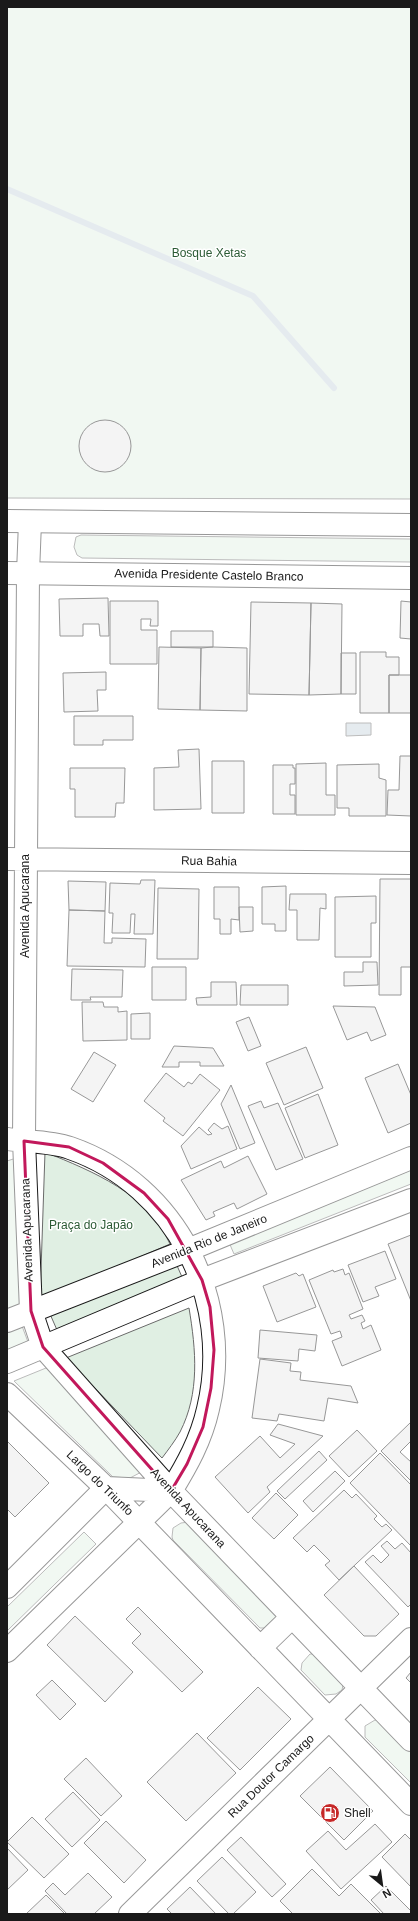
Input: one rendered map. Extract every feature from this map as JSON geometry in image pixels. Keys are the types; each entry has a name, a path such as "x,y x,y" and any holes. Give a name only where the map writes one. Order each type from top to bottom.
{"street":[{"path":"7,521 411,525"},
{"name":"Avenida Apucarana","path":"30,522 17,573 13,1144 31,1311 43,1347 170,1491 411,1740"},
{"name":"Avenida Presidente Castelo Branco","path":"17,573 411,578"},
{"name":"Rua Bahia","path":"16,859 411,863"},
{"name":"Largo do Triunfo","path":"7,1394 106,1488 139,1522 170,1491 187,1464 197,1445 208,1408 212,1388 213,1329 210,1307 202,1280 181,1236 158,1206 121,1175 103,1163 69,1147 13,1144"},
{"name":"Avenida Rio de Janeiro","path":"7,1321 188,1250 411,1158"},
{"path":"7,1362 202,1280 411,1200"},
{"path":"7,1587 106,1488 170,1491"},
{"path":"7,1651 139,1522 411,1804"},
{"path":"260,1648 292,1617"},
{"name":"Rua Doutor Camargo","path":"130,1914 411,1639"}],"highlighted area":[{"path":"24,1141 69,1147 103,1163 144,1193 168,1219 202,1280 210,1307 214,1350 211,1388 203,1427 187,1464 171,1491 43,1347 31,1311"}],"green space":[{"name":"Bosque Xetas","path":"7,7 411,7 411,499 7,498"},
{"path":"81,535 411,539 411,562 82,558 77,555 74,547 76,537"},
{"name":"Praça do Japão","path":"45,1152 100,1176 117,1186 148,1211 160,1226 170,1244 40,1300"},
{"path":"29,1154 24,1304 7,1311 7,1161"},
{"path":"411,1168 411,1184 234,1254 228,1240"},
{"path":"175,1261 182,1277 57,1330 50,1314"},
{"path":"189,1308 195,1355 195,1371 191,1402 180,1432 162,1458 66,1358"},
{"path":"22,1326 28,1342 7,1351 7,1332"},
{"path":"46,1368 147,1469 130,1478 113,1477 14,1381"},
{"path":"189,1522 277,1612 277,1621 267,1628 260,1628 173,1540 173,1528 181,1523"},
{"path":"84,1532 96,1544 7,1631 7,1607"},
{"path":"310,1654 317,1654 343,1685 342,1690 336,1694 325,1695 301,1670 302,1663"},
{"path":"375,1720 383,1722 411,1750 411,1783 365,1737 365,1726"}],"shaded area":[{"path":"346,723 371,723 371,735 346,736"}],"building":[{"path":"105,420 119,424 127,432 131,446 127,460 119,468 105,472 91,468 83,460 79,446 83,432 91,424"},
{"path":"108,598 109,636 100,636 99,624 83,624 83,636 60,636 59,599"},
{"path":"110,601 158,601 158,626 150,626 151,619 141,619 141,630 157,630 157,664 110,664"},
{"path":"401,601 411,602 411,639 400,638"},
{"path":"251,602 311,603 309,695 249,694"},
{"path":"311,603 342,604 341,694 309,695"},
{"path":"171,631 213,631 213,647 171,647"},
{"path":"159,647 201,648 200,710 158,709"},
{"path":"201,648 247,648 247,711 200,710"},
{"path":"360,652 386,652 386,657 399,657 399,675 389,675 389,713 360,713"},
{"path":"341,653 356,653 356,694 341,694"},
{"path":"106,672 106,690 97,690 98,711 64,712 63,673"},
{"path":"389,675 411,675 411,713 389,713"},
{"path":"74,716 133,716 133,740 103,740 103,745 74,745"},
{"path":"199,749 201,809 154,810 154,768 179,767 178,750"},
{"path":"400,756 411,756 411,816 387,815 388,790 399,790"},
{"path":"212,761 244,761 244,813 212,813"},
{"path":"326,763 326,795 335,795 335,815 296,815 296,764"},
{"path":"379,764 379,778 386,780 386,816 349,816 349,808 337,808 337,765"},
{"path":"273,765 293,765 293,768 295,768 295,784 290,784 290,795 295,795 295,814 273,814"},
{"path":"70,768 125,768 124,803 116,803 115,817 75,817 75,789 70,789"},
{"path":"380,879 411,879 411,967 401,967 401,995 379,995"},
{"path":"141,880 155,880 153,934 134,934 135,914 131,914 130,933 112,933 113,913 109,913 110,883 140,884"},
{"path":"68,881 106,882 105,911 69,910"},
{"path":"286,886 286,931 275,931 275,924 262,924 262,887"},
{"path":"214,887 239,887 239,920 231,919 231,934 220,934 220,919 214,919"},
{"path":"158,888 199,889 198,959 157,959"},
{"path":"290,894 326,894 326,909 320,908 319,940 297,940 297,910 289,910"},
{"path":"376,896 376,923 371,923 371,957 335,957 335,897"},
{"path":"239,907 253,907 253,931 240,932"},
{"path":"69,910 105,911 104,943 112,943 112,938 146,939 145,967 67,966"},
{"path":"363,962 377,962 378,985 344,986 344,972 363,972"},
{"path":"152,967 186,967 186,1000 152,1000"},
{"path":"72,969 123,970 122,997 90,997 91,1000 71,1000"},
{"path":"211,982 236,982 237,1005 197,1005 196,998 211,997"},
{"path":"241,985 288,985 288,1005 240,1005"},
{"path":"82,1002 103,1002 104,1007 118,1007 118,1012 127,1011 127,1040 83,1041"},
{"path":"333,1006 375,1007 386,1035 371,1041 367,1032 347,1040"},
{"path":"150,1013 150,1039 131,1039 131,1014"},
{"path":"249,1017 261,1046 248,1051 236,1022"},
{"path":"174,1046 213,1048 224,1066 200,1066 200,1062 179,1062 179,1067 162,1067"},
{"path":"306,1047 323,1088 284,1105 266,1063"},
{"path":"94,1052 116,1065 93,1102 71,1089"},
{"path":"398,1064 411,1095 411,1123 388,1133 365,1078"},
{"path":"166,1073 184,1087 188,1082 192,1084 200,1074 220,1090 183,1136 163,1121 165,1118 144,1101"},
{"path":"231,1085 255,1143 240,1149 221,1104"},
{"path":"318,1094 338,1145 305,1158 285,1108"},
{"path":"261,1101 264,1108 278,1103 303,1159 276,1170 248,1106"},
{"path":"214,1123 222,1129 228,1126 237,1149 191,1169 181,1146 199,1127 208,1135 212,1134 208,1130"},
{"path":"248,1156 267,1194 237,1209 234,1203 213,1212 215,1216 206,1220 181,1180 221,1161 224,1168"},
{"path":"411,1235 411,1301 388,1244"},
{"path":"385,1251 396,1279 375,1287 379,1296 363,1302 348,1265"},
{"path":"343,1269 345,1275 349,1273 363,1309 349,1315 351,1319 362,1315 365,1321 361,1323 363,1329 371,1325 381,1350 342,1366 332,1341 342,1337 340,1331 331,1334 309,1280 333,1270 334,1272"},
{"path":"296,1273 299,1276 303,1274 316,1307 277,1322 263,1286"},
{"path":"260,1330 317,1335 315,1351 299,1349 298,1361 258,1358"},
{"path":"260,1359 291,1363 290,1371 301,1372 300,1380 351,1386 358,1403 328,1398 324,1421 279,1414 277,1421 252,1418"},
{"path":"411,1422 411,1441 400,1452 411,1462 411,1481 381,1451"},
{"path":"278,1424 323,1436 267,1487 270,1492 248,1513 215,1477 260,1436 280,1458 295,1444 270,1435"},
{"path":"357,1430 377,1451 349,1477 329,1456"},
{"path":"7,1441 49,1483 15,1517 7,1509"},
{"path":"319,1451 327,1460 285,1499 277,1491"},
{"path":"380,1453 411,1485 411,1546 350,1483"},
{"path":"335,1471 345,1481 313,1512 303,1501"},
{"path":"344,1490 352,1498 356,1494 377,1516 374,1519 382,1527 386,1524 392,1530 339,1580 325,1565 330,1561 314,1545 307,1552 293,1538"},
{"path":"276,1493 298,1515 274,1539 252,1518"},
{"path":"387,1541 395,1549 402,1543 411,1553 411,1604 408,1607 365,1562 373,1555 381,1563 389,1555 381,1546"},
{"path":"354,1566 399,1614 376,1636 364,1636 324,1595"},
{"path":"138,1607 203,1672 182,1692 132,1643 141,1634 126,1619"},
{"path":"75,1616 133,1672 105,1702 47,1645"},
{"path":"411,1672 411,1683 406,1678"},
{"path":"52,1680 76,1704 60,1720 36,1695"},
{"path":"258,1687 291,1719 240,1770 207,1738"},
{"path":"197,1733 236,1773 186,1821 147,1782"},
{"path":"86,1758 122,1796 101,1816 64,1779"},
{"path":"330,1767 373,1811 344,1840 300,1796"},
{"path":"73,1792 100,1820 72,1847 45,1819"},
{"path":"32,1817 69,1854 44,1878 7,1842"},
{"path":"106,1821 146,1860 124,1883 84,1843"},
{"path":"375,1824 392,1842 341,1889 306,1851 328,1831 346,1850"},
{"path":"405,1834 411,1840 411,1887 382,1857"},
{"path":"241,1837 286,1884 272,1897 227,1850"},
{"path":"7,1848 28,1870 7,1890"},
{"path":"222,1857 256,1892 233,1914 229,1914 197,1881"},
{"path":"312,1869 339,1896 351,1884 381,1914 293,1914 280,1901"},
{"path":"88,1873 112,1897 94,1914 67,1914 45,1891 53,1883 65,1895"},
{"path":"386,1886 411,1911 411,1914 384,1914 371,1900"},
{"path":"190,1887 216,1914 172,1914 167,1909"},
{"path":"46,1895 65,1914 26,1914"}],"waterway":[{"path":"7,189 253,296 334,388"}],"place":[{"name":"Shell","path":"330,1813"}]}
